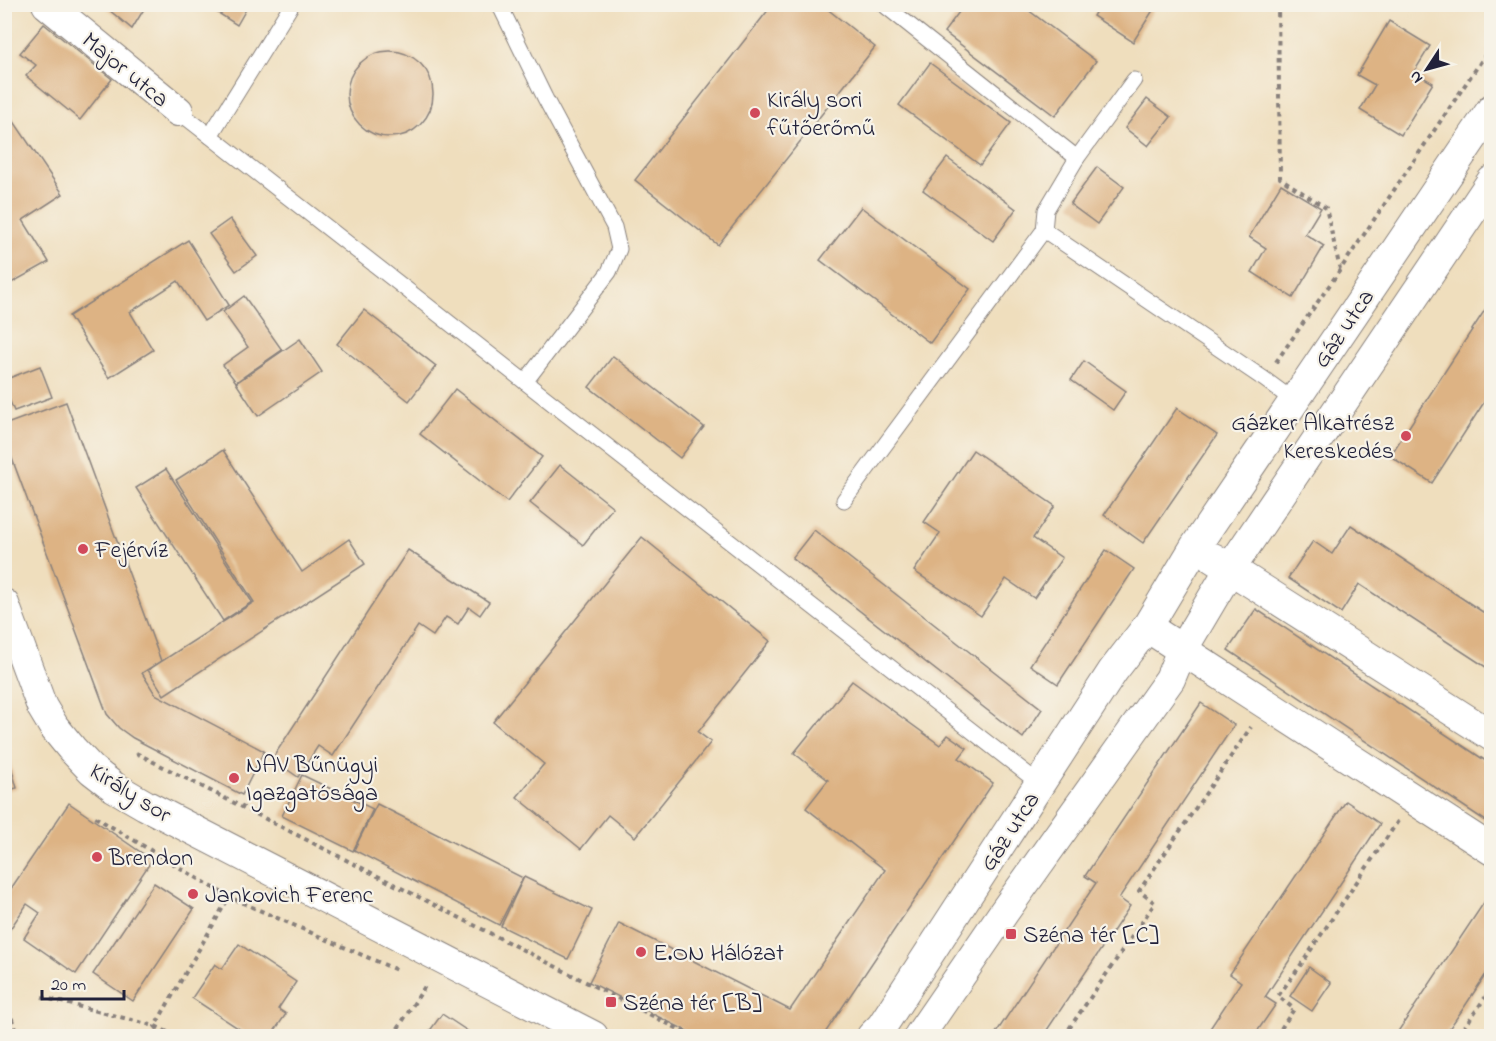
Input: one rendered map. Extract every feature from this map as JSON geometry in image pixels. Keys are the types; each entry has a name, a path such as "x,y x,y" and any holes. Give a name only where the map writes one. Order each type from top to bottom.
{"street":[{"name":"Major utca","path":"47,4 178,111"},
{"name":"Gáz utca","path":"872,1036 882,1026 1113,671 1147,627 1195,547 1491,109"},
{"name":"Gáz utca","path":"919,1036 1170,679 1182,650 1230,569 1491,181"},
{"path":"1195,547 1491,736"},
{"name":"Király sor","path":"4,604 42,707 54,727 92,770 114,787 593,1036"},
{"path":"1147,627 1491,850"}],"lane":[{"path":"210,136 292,4"},
{"path":"499,4 545,98 614,227 619,249 609,272 525,382"},
{"path":"883,4 1077,158"},
{"path":"844,500 1044,230 1046,210 1077,158 1134,80"},
{"path":"178,111 1040,784"},
{"path":"1044,230 1294,401"}],"path":[{"path":"1278,4 1280,178 1326,208 1340,270"},
{"path":"1264,379 1491,45"},
{"path":"1064,1036 1155,903 1139,891 1266,704"},
{"path":"136,753 692,1036"},
{"path":"1276,1036 1294,1009 1278,996 1413,799"},
{"path":"95,817 229,897 405,974"},
{"path":"155,1026 229,897"},
{"path":"393,1036 427,983"},
{"path":"1458,1036 1491,988"},
{"path":"4,992 17,1036"},
{"path":"42,997 155,1026 176,1036"},
{"path":"155,1026 164,1036"}],"building":[{"path":"102,4 147,4 132,29"},
{"path":"204,4 249,4 237,25"},
{"name":"Király sori fűtőerőmű","path":"773,4 821,4 875,47 718,245 635,180"},
{"path":"965,4 1020,4 1096,61 1055,116 944,32"},
{"path":"1100,4 1157,4 1133,42 1093,16"},
{"path":"1389,21 1430,46 1414,72 1433,83 1401,135 1360,110 1375,85 1357,75"},
{"path":"44,24 112,79 80,120 26,76 36,65 20,53"},
{"path":"390,51 407,54 421,63 430,77 433,94 430,111 421,125 407,134 390,137 373,134 359,125 350,111 347,94 350,77 359,63 373,54"},
{"path":"930,63 1011,123 980,165 899,105"},
{"path":"1147,99 1171,117 1148,146 1125,128"},
{"path":"4,117 9,123 13,120 63,194 23,220 49,262 4,287"},
{"path":"947,158 1016,209 993,241 923,190"},
{"path":"1097,167 1124,187 1097,224 1070,204"},
{"path":"1281,184 1321,208 1305,234 1324,246 1293,298 1252,272 1266,248 1249,237"},
{"path":"861,207 970,289 930,343 820,260"},
{"path":"230,219 257,256 236,271 209,234"},
{"path":"188,240 229,305 204,321 178,281 130,312 153,350 109,378 69,316"},
{"path":"244,296 282,350 236,382 223,365 248,347 223,312"},
{"path":"1492,299 1492,390 1432,483 1390,456"},
{"path":"364,310 436,366 409,401 337,344"},
{"path":"300,339 322,372 258,416 236,383"},
{"path":"613,356 704,427 680,458 589,387"},
{"path":"1084,361 1126,391 1113,410 1071,380"},
{"path":"40,366 52,397 14,411 4,387 4,380"},
{"path":"455,389 542,457 507,502 420,434"},
{"name":"Fejérvíz","path":"66,402 161,661 142,673 155,694 264,751 242,795 133,738 119,728 107,714 4,437 4,425"},
{"path":"1177,408 1217,435 1143,543 1104,515"},
{"path":"223,450 302,572 349,539 365,564 164,695 148,670 254,602 176,480"},
{"path":"973,450 1055,506 1033,538 1062,558 1034,598 1006,579 981,616 914,571 940,533 924,522"},
{"path":"560,465 613,507 583,545 530,503"},
{"path":"166,469 252,602 223,621 136,488"},
{"path":"1351,525 1492,618 1492,671 1359,584 1341,613 1288,578 1313,541 1332,554"},
{"path":"814,530 1042,709 1023,738 792,558"},
{"path":"642,537 770,641 698,732 711,742 635,837 608,815 581,849 517,797 544,764 493,722"},
{"path":"408,550 489,602 480,615 469,607 458,624 446,617 433,636 418,626 333,756 318,746 298,777 272,759"},
{"path":"1106,550 1134,569 1058,684 1030,665"},
{"path":"1256,609 1492,765 1492,825 1228,650"},
{"path":"852,681 940,745 948,735 967,748 959,758 993,783 823,1036 697,1036 589,982 619,923 790,1010 885,870 806,808 828,780 794,753"},
{"path":"1201,703 1234,725 1119,898 1130,906 1043,1036 994,1036 1096,883 1085,876"},
{"path":"4,741 17,788 4,791"},
{"path":"302,775 373,809 353,851 282,816"},
{"path":"1346,801 1380,824 1265,997 1276,1004 1254,1036 1205,1036 1241,982 1230,974"},
{"path":"69,803 152,860 76,974 24,938 40,913 27,904 6,935 4,934 4,891 8,893"},
{"path":"377,804 523,878 499,925 354,850"},
{"path":"524,877 592,910 568,959 501,926"},
{"path":"154,883 194,909 133,1001 93,974"},
{"path":"1489,895 1492,897 1492,965 1465,1006 1444,1036 1395,1036"},
{"path":"239,944 296,982 278,1009 286,1014 271,1036 250,1036 192,998 215,964 222,969"},
{"path":"1309,967 1331,983 1312,1011 1290,996"},
{"path":"442,1014 475,1036 426,1036"}],"place":[{"name":"Király sori fűtőerőmű","path":"755,113"},
{"name":"Gázker Alkatrész Kereskedés","path":"1406,436"},
{"name":"Fejérvíz","path":"83,549"},
{"name":"NAV Bűnügyi Igazgatósága","path":"234,778"},
{"name":"Brendon","path":"97,857"},
{"name":"Jankovich Ferenc","path":"193,894"},
{"name":"Széna tér [C]","path":"1011,934"},
{"name":"E.ON Hálózat","path":"641,952"},
{"name":"Széna tér [B]","path":"611,1002"}]}
